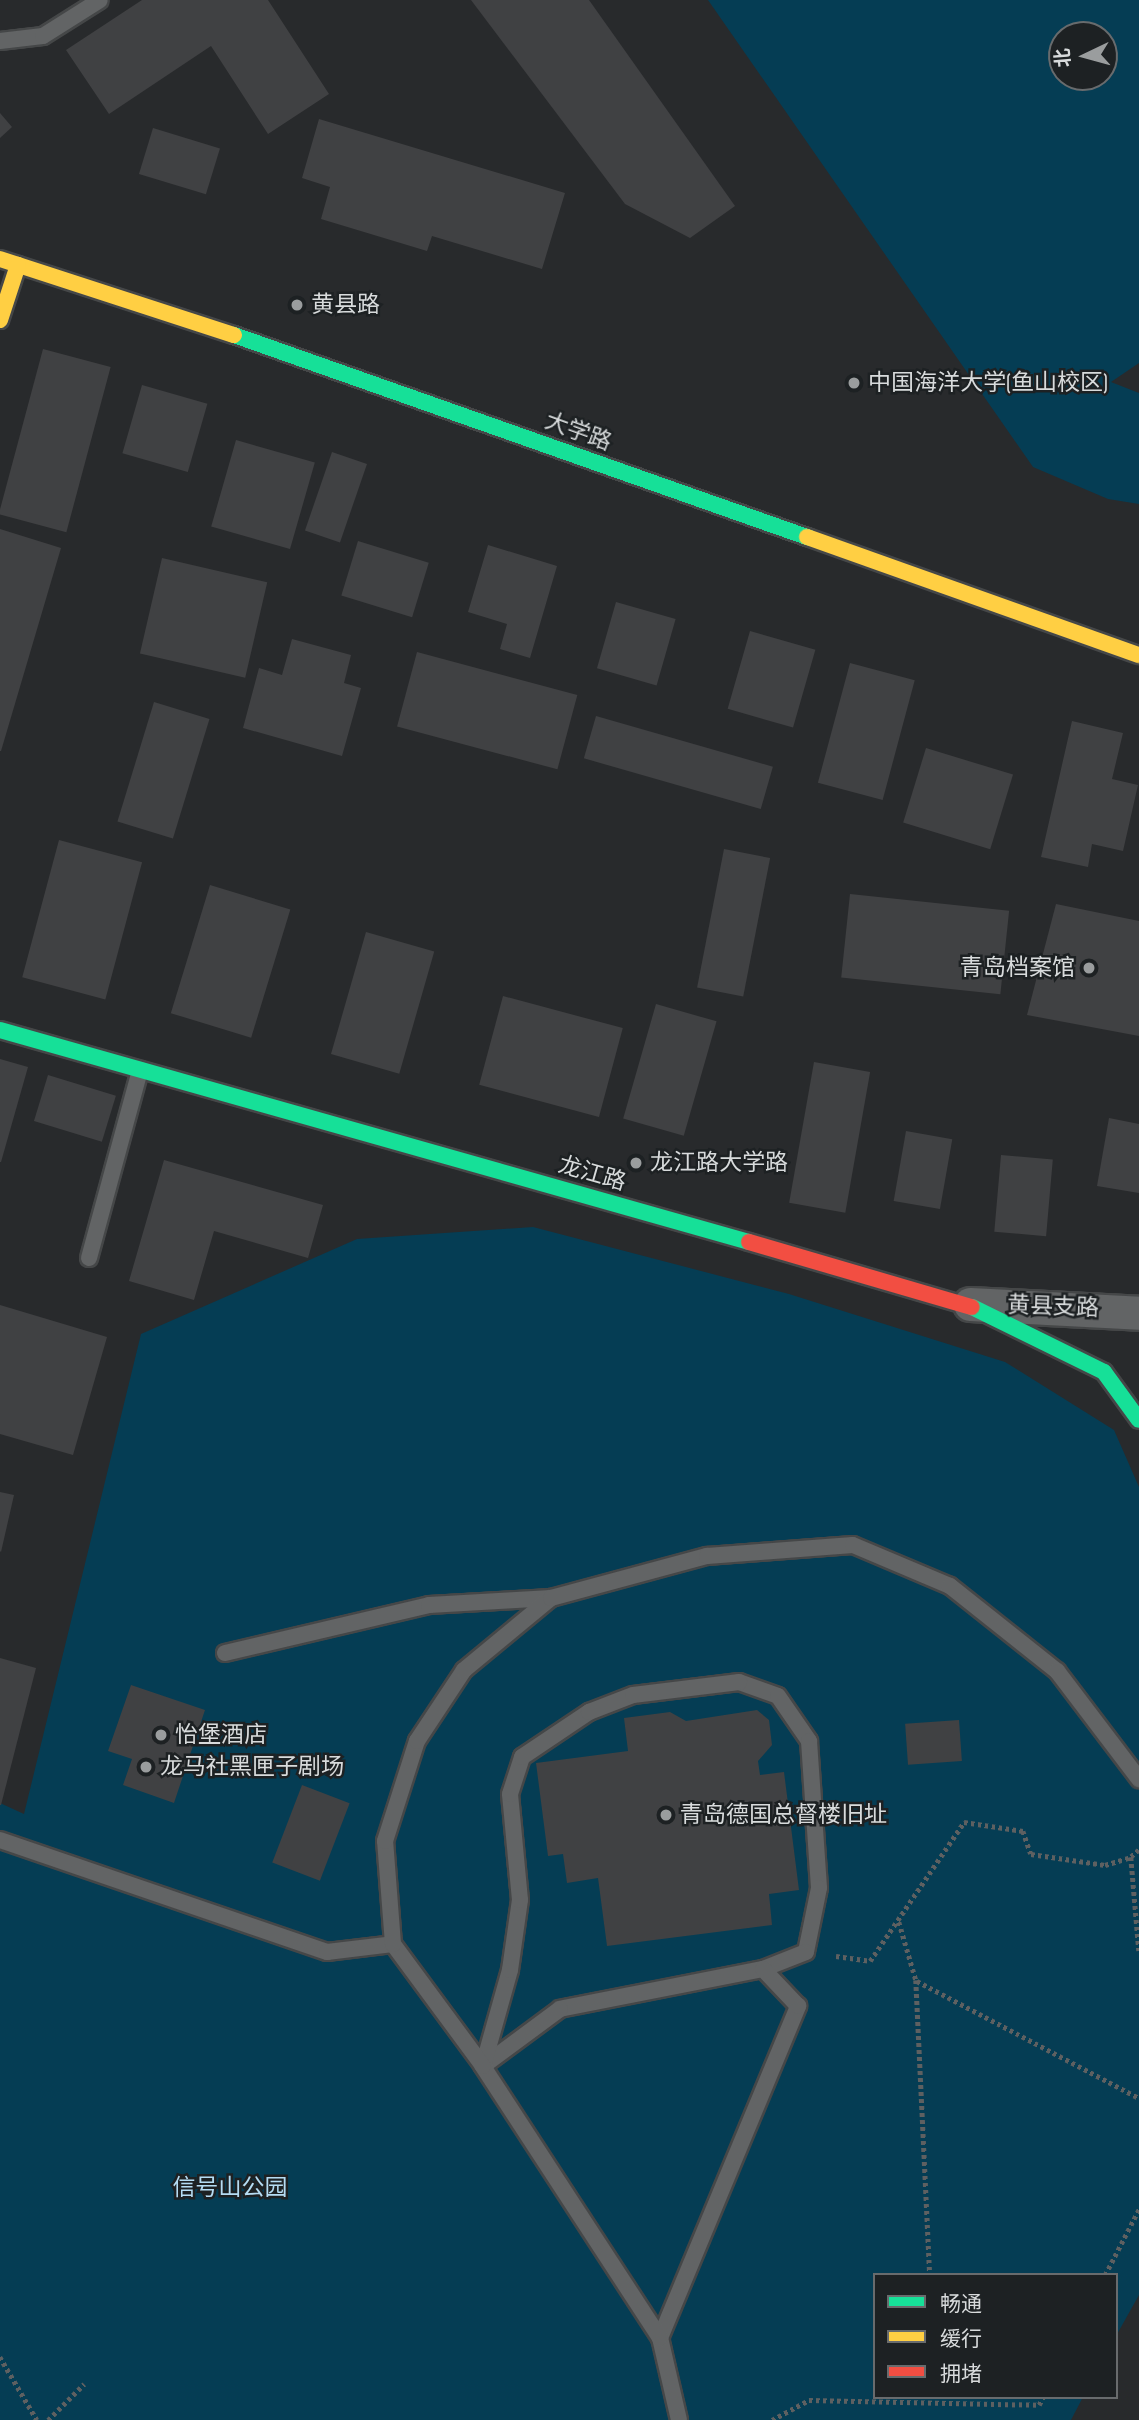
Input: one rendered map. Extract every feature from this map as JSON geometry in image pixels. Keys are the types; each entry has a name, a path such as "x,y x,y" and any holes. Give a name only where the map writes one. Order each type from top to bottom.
{"street":[{"name":"大学路","path":"0,259 303,358 1139,655"},
{"path":"0,320 18,265"},
{"name":"龙江路","path":"0,1030 967,1304 1104,1372 1139,1420"},
{"name":"黄县支路","path":"967,1304 1139,1313"}],"lane":[{"path":"0,41 43,37 100,0"},
{"path":"89,1258 141,1070"},
{"path":"225,1653 429,1605 551,1598 707,1556 853,1545 950,1586 1057,1671 1139,1779"},
{"path":"551,1598 464,1670 417,1741 385,1841 393,1944 482,2066 660,2338 679,2420"},
{"path":"739,1682 778,1696 809,1741 819,1888 806,1952 763,1969 560,2009 482,2066 510,1970 520,1900 510,1794 522,1757 589,1712 633,1695 739,1682"},
{"path":"0,1840 327,1952 393,1944"},
{"path":"660,2338 798,2006 763,1969"}],"path":[{"path":"806,1952 870,1961 899,1922 964,1822 1023,1832 1031,1854 1105,1865 1131,1857 1139,1850"},
{"path":"1131,1857 1139,1951"},
{"path":"899,1922 916,1980 930,2273"},
{"path":"916,1980 1139,2098"},
{"path":"1106,2273 1139,2208"},
{"path":"0,2357 37,2420"},
{"path":"48,2420 84,2384"},
{"path":"772,2420 809,2400 936,2400 1039,2405 1042,2399"}],"green space":[{"path":"708,0 1139,0 1139,363 1111,382 1139,393 1139,504 1108,499 1033,467"},
{"name":"信号山公园","path":"533,1227 789,1294 1005,1362 1114,1430 1139,1487 1139,2295 1118,2332 1118,2273 873,2273 873,2399 1082,2399 1071,2420 0,2420 0,1803 24,1814 141,1334 357,1239"}],"building":[{"path":"142,0 268,0 329,94 268,134 211,46 109,114 66,50"},
{"path":"471,0 589,0 735,206 690,238 625,204"},
{"path":"0,113 12,127 0,138"},
{"path":"319,119 565,193 542,269 432,236 427,251 321,219 330,187 302,178"},
{"path":"153,128 220,148 206,194 139,174"},
{"path":"43,349 111,367 66,532 0,515"},
{"path":"142,385 207,404 188,472 122,453"},
{"path":"236,440 315,463 290,549 211,527"},
{"path":"332,452 367,464 340,543 305,530"},
{"path":"0,529 61,548 1,751 0,751"},
{"path":"358,541 429,563 412,617 341,596"},
{"path":"488,545 557,566 530,658 500,649 507,624 468,612"},
{"path":"162,558 267,582 245,678 140,653"},
{"path":"616,602 676,619 657,685 597,668"},
{"path":"750,631 815,650 793,728 728,709"},
{"path":"292,639 351,655 344,683 361,688 342,756 243,728 259,668 282,675"},
{"path":"417,652 577,695 557,769 397,726"},
{"path":"850,663 915,680 883,800 818,783"},
{"path":"154,702 209,719 173,838 117,822"},
{"path":"596,716 773,767 761,809 584,758"},
{"path":"1072,721 1123,733 1112,779 1138,785 1123,851 1092,844 1088,867 1041,857"},
{"path":"926,748 1013,775 990,849 903,823"},
{"path":"59,840 142,862 105,999 22,977"},
{"path":"724,849 770,858 743,996 697,987"},
{"path":"210,885 290,910 251,1038 171,1013"},
{"path":"850,894 1009,911 1000,994 841,978"},
{"name":"青岛档案馆","path":"1056,904 1139,921 1139,1036 1027,1015"},
{"path":"366,932 434,952 399,1074 331,1054"},
{"path":"503,996 623,1028 599,1117 479,1085"},
{"path":"656,1004 717,1021 684,1136 623,1118"},
{"path":"0,1059 28,1067 1,1162 0,1162"},
{"path":"814,1062 870,1072 845,1213 789,1203"},
{"path":"48,1075 116,1096 102,1142 34,1121"},
{"path":"1109,1118 1139,1124 1139,1193 1097,1186"},
{"path":"906,1131 952,1139 940,1209 894,1201"},
{"path":"1001,1155 1053,1160 1046,1236 994,1232"},
{"path":"164,1160 323,1205 308,1258 214,1231 194,1300 129,1281"},
{"path":"0,1305 107,1337 73,1455 0,1434"},
{"path":"0,1492 14,1495 1,1552 0,1551"},
{"path":"0,1658 36,1668 1,1805 0,1805"},
{"path":"131,1685 205,1710 174,1803 123,1785 132,1759 108,1751"},
{"name":"青岛德国总督楼旧址","path":"757,1710 769,1720 772,1745 758,1761 760,1775 784,1772 799,1890 769,1894 772,1925 607,1946 598,1878 567,1883 563,1854 548,1856 536,1763 628,1751 624,1718 670,1712 686,1721"},
{"path":"959,1720 962,1761 908,1765 905,1724"},
{"path":"302,1785 350,1803 320,1881 272,1862"}],"traffic: fast":[{"path":"234,335 807,537"},
{"path":"0,1030 749,1242"},
{"path":"972,1307 1104,1372 1139,1420"}],"traffic: slow":[{"path":"0,259 234,335"},
{"path":"0,320 18,265"},
{"path":"807,537 1139,655"}],"traffic: jam":[{"path":"749,1242 972,1307"}],"place":[{"name":"黄县路","path":"297,305"},
{"name":"中国海洋大学(鱼山校区)","path":"854,383"},
{"name":"青岛档案馆","path":"1089,968"},
{"name":"龙江路大学路","path":"636,1163"},
{"name":"怡堡酒店","path":"161,1735"},
{"name":"龙马社黑匣子剧场","path":"146,1767"},
{"name":"青岛德国总督楼旧址","path":"666,1815"}]}
